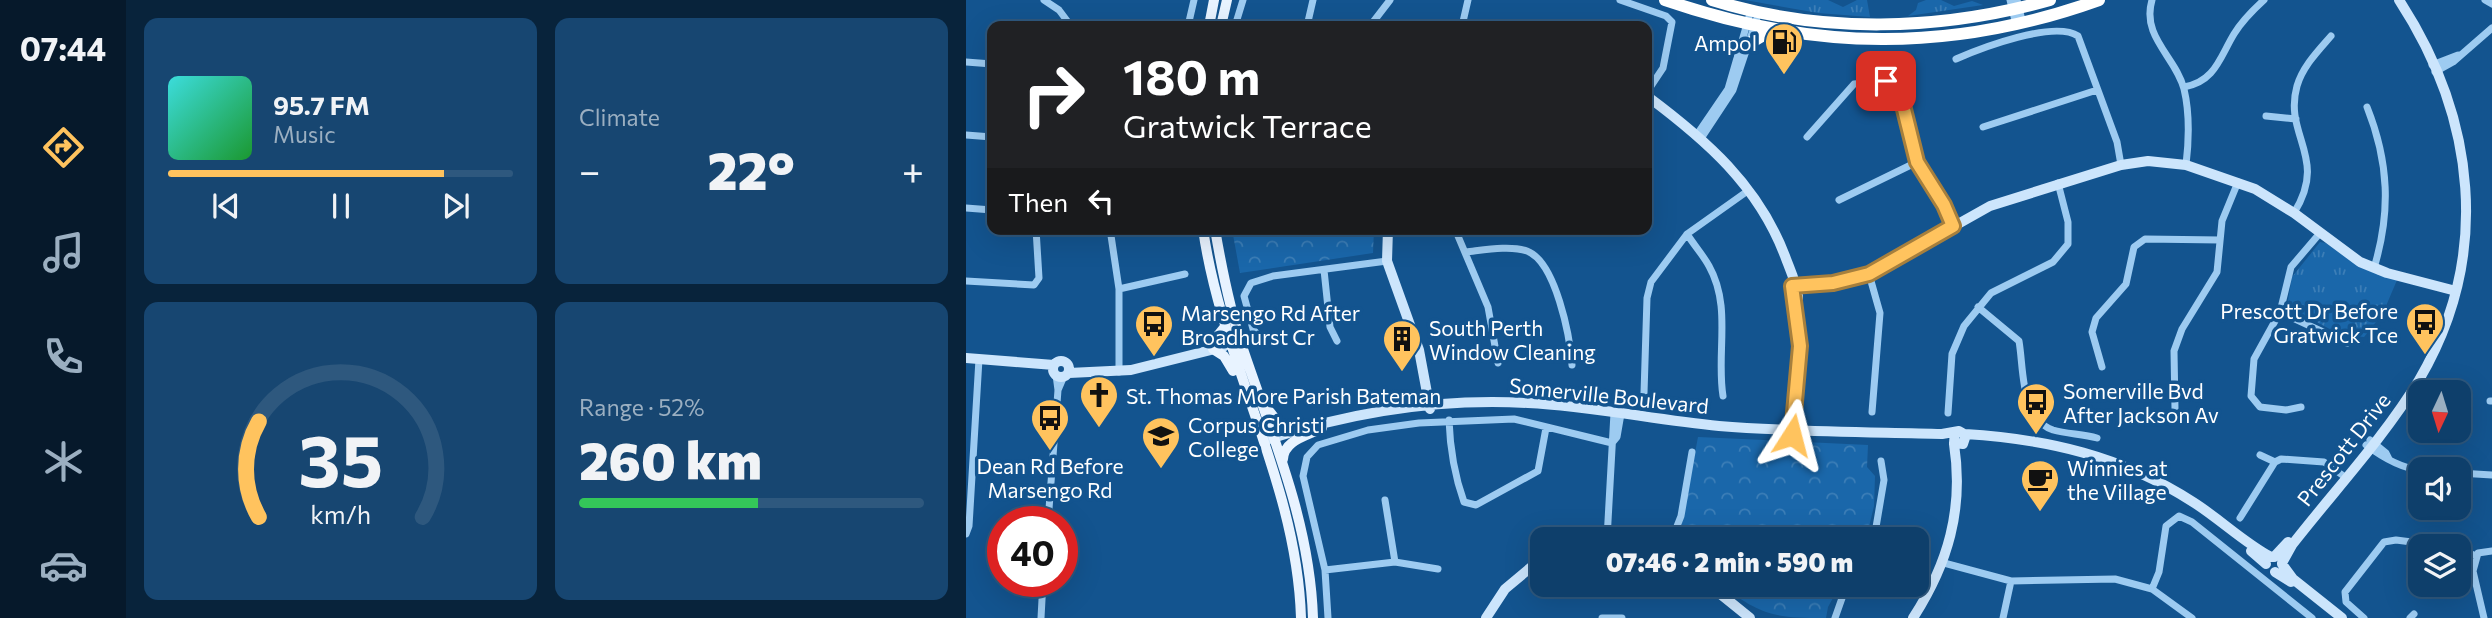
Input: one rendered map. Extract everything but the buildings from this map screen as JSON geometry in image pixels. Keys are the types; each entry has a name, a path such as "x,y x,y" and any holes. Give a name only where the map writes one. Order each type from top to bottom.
{"highway":[{"path":"1665,0 1788,33 1839,39 1917,40 2020,25 2099,0"},
{"path":"1712,0 1755,11 1815,21 1885,25 1966,19 2015,5 2050,0"},
{"path":"1750,43 1765,34 1788,33"}],"main road":[{"path":"1210,21 1214,0"},
{"path":"1223,21 1227,0"},
{"path":"1204,235 1224,328 1247,395"},
{"path":"1216,235 1228,299 1251,371 1291,531 1300,584 1301,618"},
{"path":"1224,328 1212,347 1226,358 1283,464 1306,540 1313,618"},
{"path":"1251,371 1275,421 1286,433"},
{"path":"1283,464 1285,448 1322,428"}],"street":[{"path":"1044,0 1059,10 1067,21"},
{"path":"1189,21 1195,0"},
{"path":"1237,21 1243,0"},
{"path":"1308,21 1313,0"},
{"path":"1374,21 1390,0"},
{"path":"1463,21 1468,0"},
{"path":"1620,0 1666,16 1672,22 1663,68 1652,86"},
{"path":"2152,0 2148,15 2157,40 2184,87 2189,135 2186,165"},
{"path":"2184,87 2197,85 2214,72 2236,32 2264,0"},
{"name":"Prescott Drive","path":"2392,0 2435,67"},
{"name":"Prescott Drive","path":"2275,563 2414,388 2433,355 2454,287 2467,218 2466,185 2457,125 2435,67 2399,0"},
{"path":"2484,0 2492,4"},
{"path":"2015,5 2020,25"},
{"path":"1700,135 1728,89 1755,11"},
{"path":"1700,135 1733,90 1750,43 1751,25"},
{"path":"2435,67 2459,55 2492,27"},
{"path":"1955,60 2014,38 2060,31 2072,32 2078,36 2117,142 2121,165"},
{"path":"2294,213 2305,194 2308,179 2307,160 2296,118 2295,101 2301,77 2331,36"},
{"path":"966,62 987,64"},
{"path":"1807,137 1854,84 1886,81 1897,85 1917,162 1944,205 1953,226"},
{"path":"1983,127 2097,90"},
{"path":"1652,98 1700,135 1730,165 1775,229 1795,291 1800,346 1794,433"},
{"path":"2367,107 2378,138 2387,202 2384,236 2374,268"},
{"path":"2266,116 2296,118"},
{"path":"966,135 987,137"},
{"path":"1795,291 1869,274 1990,206 2121,165 2148,161 2186,165 2238,182 2294,213 2346,253 2374,268 2454,287"},
{"path":"1839,200 1917,162"},
{"path":"2175,409 2174,351 2182,329 2217,272 2222,221 2238,182"},
{"path":"1948,413 1952,354 1964,326 1991,293 2053,262 2068,244 2068,222 2058,183"},
{"path":"1644,393 1647,298 1651,282 1687,234 1749,190"},
{"path":"966,208 987,210"},
{"path":"2301,407 2286,410 2260,407 2251,396 2254,359 2280,312 2291,267 2320,233"},
{"path":"1687,234 1710,267 1719,292 1723,316 1723,396"},
{"path":"966,281 1034,285 1039,278 1036,235"},
{"path":"1111,235 1119,289 1116,370"},
{"path":"1388,235 1387,261 1419,350 1427,407"},
{"path":"1458,235 1488,307 1498,363"},
{"path":"2102,367 2092,331 2096,318 2126,284 2134,247 2145,239 2220,240"},
{"path":"1466,252 1526,250 1540,259 1563,308 1572,365"},
{"path":"1261,339 1253,329 1245,303 1244,293 1248,285 1273,276 1387,261"},
{"path":"1324,270 1331,327 1337,341"},
{"path":"1119,289 1185,274"},
{"path":"1869,274 1880,313 1872,412"},
{"path":"1228,299 1233,330 1229,343"},
{"path":"1978,307 2019,341 2034,418 2054,430 2097,438"},
{"path":"2280,312 2347,343"},
{"path":"966,360 1061,371 1116,370 1229,343 1243,349"},
{"path":"966,534 969,526 969,435 978,361"},
{"path":"1049,506 1061,371"},
{"name":"Somerville Boulevard","path":"1270,441 1427,407"},
{"name":"Somerville Boulevard","path":"1270,441 1286,433 1361,414 1427,407 1530,407 1794,433 1990,439 2029,443 2079,454 2121,469 2191,505 2275,563 2342,618"},
{"path":"1608,527 1612,443 1618,437 1617,415"},
{"path":"1328,618 1325,570 1303,476 1312,450 1325,441 1368,430 1449,420 1514,419 1612,443"},
{"path":"1449,420 1450,452 1457,482 1464,502 1476,505 1538,471 1546,428"},
{"path":"1915,618 1946,562 1958,524 1959,440"},
{"path":"2370,443 2389,459 2408,469"},
{"path":"1677,527 1692,452"},
{"path":"2260,455 2275,462"},
{"path":"2240,517 2275,462 2287,458 2319,461 2343,476"},
{"path":"1876,527 1884,480 1881,461"},
{"path":"2471,474 2492,475"},
{"path":"1385,500 1395,562"},
{"path":"2151,589 2159,572 2166,526 2179,516 2192,522 2312,618"},
{"path":"2364,618 2348,605 2345,592 2384,542 2408,542"},
{"path":"2484,618 2473,571 2476,556 2481,552 2492,551"},
{"path":"2471,554 2476,556"},
{"path":"1325,570 1395,562 1438,569"},
{"path":"1946,562 2011,581 2115,579 2151,589 2192,618"},
{"name":"Somerville Boulevard","path":"2275,563 2335,618"},
{"path":"1486,618 1510,583 1530,567"},
{"path":"2003,618 2011,581"},
{"path":"1041,618 1042,597"},
{"path":"1724,597 1750,618"},
{"path":"1835,618 1842,597"},
{"path":"1602,618 1622,618"}],"green space":[{"path":"1745,0 1828,0 1843,7 1857,0 1867,0 1870,17 1818,13"},
{"path":"1941,0 1954,6 1972,1 1983,5 1908,16 1916,10 1918,3"},
{"path":"1233,235 1374,235 1373,253 1240,273"},
{"path":"2320,242 2326,243 2353,262 2397,280 2383,313 2364,337 2339,334 2287,306 2292,277"},
{"path":"1698,437 1868,445 1867,467 1875,476 1874,506 1869,527 1681,527"},
{"path":"1739,597 1833,597 1826,618 1781,616"}],"place":[{"name":"Ampol","path":"1784,76"},
{"name":"Prescott Dr Before Gratwick Tce","path":"2425,356"},
{"name":"Marsengo Rd After Broadhurst Cr","path":"1154,358"},
{"name":"South Perth Window Cleaning","path":"1402,373"},
{"name":"St. Thomas More Parish Bateman","path":"1099,429"},
{"name":"Somerville Bvd After Jackson Av","path":"2036,436"},
{"name":"Dean Rd Before Marsengo Rd","path":"1050,452"},
{"name":"Corpus Christi College","path":"1161,470"},
{"name":"Winnies at the Village","path":"2040,513"}],"route":[{"path":"1792,435 1800,346 1792,286 1814,286 1869,274 1953,226 1944,205 1917,162 1899,89 1897,85 1886,81"}]}
